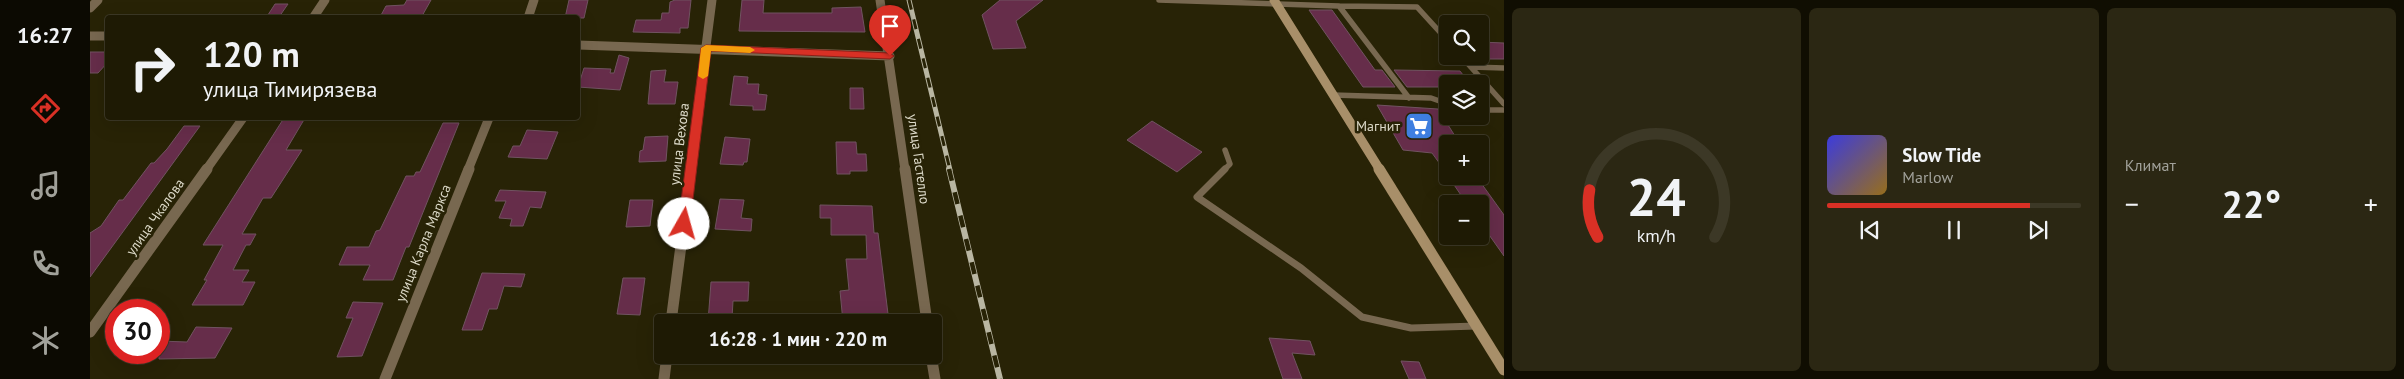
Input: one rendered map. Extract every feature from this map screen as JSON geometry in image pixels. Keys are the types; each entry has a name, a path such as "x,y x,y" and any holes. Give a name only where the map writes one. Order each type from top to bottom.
{"main road":[{"path":"1276,2 1504,370"}],"street":[{"path":"90,8 98,0"},
{"path":"316,15 325,0"},
{"path":"529,15 534,0"},
{"name":"улица Вехова","path":"672,314 712,0"},
{"name":"улица Гастелло","path":"880,0 890,56 926,314"},
{"path":"90,36 105,36"},
{"path":"580,45 890,56"},
{"name":"улица Чкалова","path":"90,332 242,120"},
{"name":"улица Карла Маркса","path":"385,379 488,120"},
{"path":"664,379 666,364"},
{"path":"932,364 935,379"}],"lane":[{"path":"1159,0 1276,2 1417,8 1439,31"},
{"path":"1339,6 1409,98"},
{"path":"1471,67 1504,68"},
{"path":"1471,67 1504,104"},
{"path":"1334,95 1431,98 1439,101"},
{"path":"1489,110 1504,110"},
{"path":"1225,150 1230,164 1197,197 1301,268 1362,317 1411,328 1477,326"}],"building":[{"path":"407,0 431,0 423,15 381,15 386,6 404,5"},
{"path":"569,0 588,0 584,18 580,18 580,15 566,15"},
{"path":"675,0 691,0 688,28 680,28 680,33 633,32 636,20 661,20 662,13 669,13 670,2"},
{"path":"742,0 764,0 763,13 832,13 832,8 861,7 865,32 739,31"},
{"path":"1000,0 1043,0 1016,21 1026,48 993,49 982,15"},
{"path":"275,4 288,4 280,15 268,15"},
{"path":"1309,10 1332,10 1375,70 1382,70 1395,87 1363,87"},
{"path":"1489,42 1504,43 1504,59 1489,59"},
{"path":"90,52 105,52 105,65 98,73 90,73"},
{"path":"619,55 629,58 620,90 580,87 584,68 611,69 610,73 614,73"},
{"path":"666,70 664,82 678,82 675,104 648,104 651,71"},
{"path":"1394,70 1460,71 1463,75 1439,75 1439,87 1407,87"},
{"path":"734,76 748,77 747,84 759,84 758,94 767,95 765,110 753,110 753,106 730,105"},
{"path":"850,88 863,88 864,109 850,109"},
{"name":"Магнит","path":"1377,105 1438,109 1439,125 1448,125 1454,135 1439,135 1439,163 1432,153 1403,150"},
{"path":"283,120 304,120 286,150 302,150 271,198 263,198 242,234 256,234 250,245 246,245 233,270 249,270 242,282 255,282 243,305 192,305 207,280 204,280 223,245 203,245"},
{"path":"1152,121 1202,152 1177,172 1127,140"},
{"path":"443,123 459,123 409,247 406,247 393,280 363,280 370,265 339,265 347,247 369,247 376,231 380,230 406,176 414,176 416,172 420,172"},
{"path":"184,126 200,126 90,277 90,233 101,226 119,200 123,200 151,163 154,163 167,149"},
{"path":"527,130 558,132 547,159 508,157 513,146 520,146"},
{"path":"668,136 666,161 639,162 640,151 643,150 645,137"},
{"path":"725,137 750,139 747,162 744,162 743,165 720,164"},
{"path":"836,142 856,142 857,154 866,154 867,171 850,171 850,174 837,174"},
{"path":"1454,185 1482,185 1504,215 1504,256 1489,235 1489,195 1461,195"},
{"path":"500,190 546,192 541,208 530,207 523,226 510,226 512,219 499,218 506,201 495,201"},
{"path":"720,199 744,200 741,218 752,219 751,231 715,229"},
{"path":"630,200 653,200 650,226 626,227"},
{"path":"820,205 872,206 874,233 878,233 888,314 842,314 840,291 849,290 846,259 867,259 866,235 831,235 831,218 820,218"},
{"path":"482,273 525,274 521,287 504,286 497,309 489,309 482,330 462,330"},
{"path":"623,278 645,278 640,315 617,314"},
{"path":"711,282 749,282 748,301 733,301 732,314 709,314"},
{"path":"353,302 383,303 362,356 337,357 353,318 346,318"},
{"path":"196,327 232,328 215,358 170,359 170,341 187,342"},
{"path":"1269,338 1310,341 1315,355 1292,353 1302,379 1283,379"},
{"path":"1401,361 1419,362 1426,379 1409,379"}],"railway":[{"path":"909,0 950,170"},
{"path":"949,169 1000,379"}],"slow traffic":[{"path":"703,76 706,48 750,50"}],"place":[{"name":"Магнит","path":"1419,126"}],"route":[{"path":"684,224 706,48 890,56"}]}
